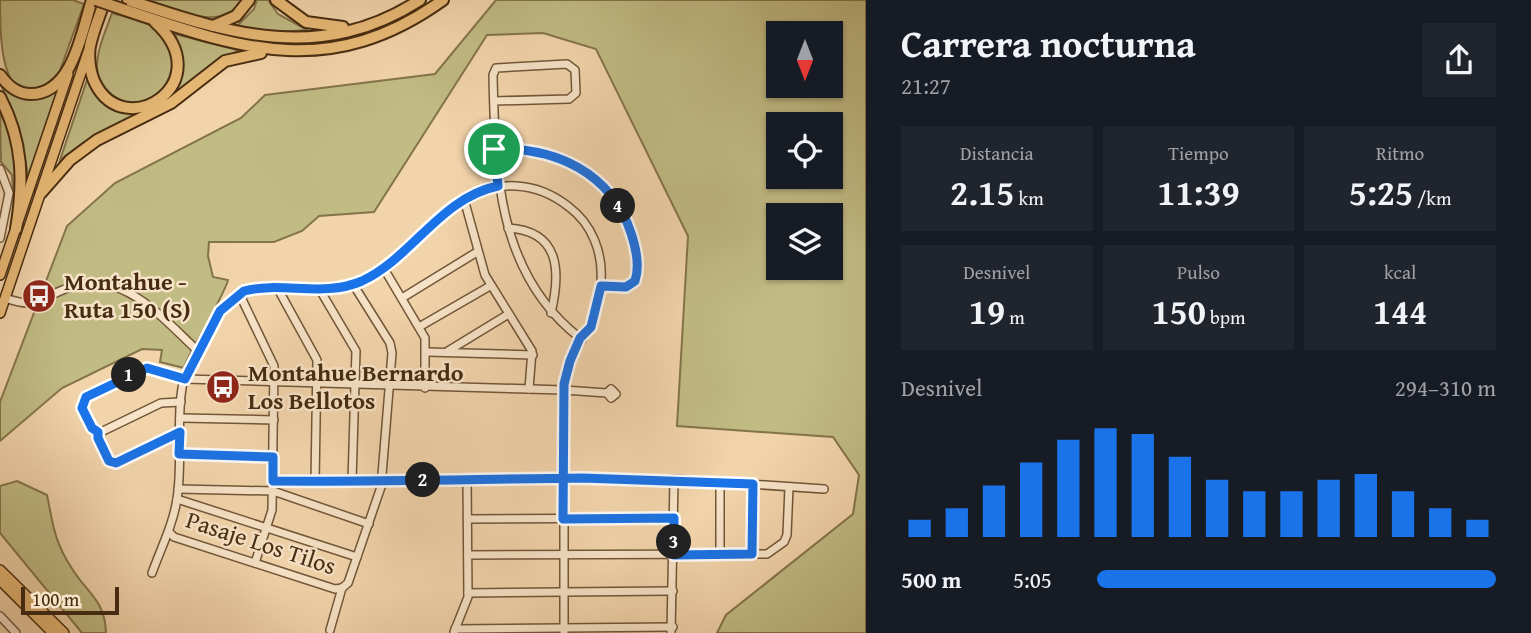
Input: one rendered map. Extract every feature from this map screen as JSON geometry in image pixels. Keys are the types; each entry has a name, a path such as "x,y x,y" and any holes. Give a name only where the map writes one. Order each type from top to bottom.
{"highway":[{"path":"0,75 13,90 35,94 53,87 70,65 94,0 127,3 257,37 292,39 328,36 377,22 420,0"},
{"path":"105,0 89,47 92,75 104,96 126,106 153,104 170,90 178,66 172,42 150,18 127,3"},
{"path":"208,26 236,16 249,0"},
{"path":"276,0 292,15 320,26 348,27 377,22"},
{"path":"41,193 61,168 87,146 171,103 225,61 242,55 319,50 362,42 405,24 443,0"},
{"path":"150,18 217,40 284,51"},
{"path":"0,97 15,130 21,164 16,229"}],"main road":[{"path":"0,313 3,297 41,193 89,47"},
{"path":"0,275 70,65"},
{"path":"0,570 64,633"},
{"path":"0,580 53,633"}],"street":[{"path":"494,101 567,100 573,97 576,90 575,70 569,64 496,68 494,101 494,149 498,186 508,228 528,276 551,313 580,338"},
{"path":"494,149 531,150 559,157 582,169 608,191 630,229 636,253 637,276 629,286 601,286"},
{"path":"0,169 9,193 0,238"},
{"path":"152,573 169,532 177,499 181,402 185,379 220,311 239,293 253,289 320,290 352,284 383,267 464,199 498,186 539,190 560,200 577,214 597,246 601,286 591,327 580,338 566,368 562,478 564,630"},
{"path":"464,199 477,253 490,286 533,355 529,389"},
{"path":"508,228 534,234 552,252 557,277 551,313"},
{"path":"402,298 477,253"},
{"path":"383,267 419,327 426,352 425,388"},
{"path":"3,297 35,304 74,286 109,284 140,300 198,351"},
{"path":"330,630 342,588 348,583 382,481 392,348 352,284"},
{"path":"419,327 490,286"},
{"path":"278,289 316,356 318,384 315,482"},
{"path":"320,290 354,347 352,481"},
{"path":"239,293 273,363 273,481 266,528 255,563"},
{"path":"446,353 507,316"},
{"path":"426,352 533,355"},
{"path":"98,432 92,428 82,408 86,397 147,368 185,379 607,393"},
{"path":"98,432 161,403 181,402"},
{"path":"181,418 274,420"},
{"path":"98,432 108,460 114,464 180,432"},
{"path":"179,454 273,457"},
{"path":"467,479 468,593 454,631 672,630 674,479"},
{"path":"273,481 674,479 824,489"},
{"path":"720,482 720,554"},
{"path":"752,554 753,484"},
{"path":"468,555 770,553 785,540 789,487"},
{"path":"178,489 272,491 369,524"},
{"path":"177,499 357,557"},
{"path":"468,519 674,518"},
{"name":"Pasaje Los Tilos","path":"169,532 174,537 334,589 342,588"},
{"path":"468,593 673,591"},
{"path":"0,616 21,632"}],"shaded area":[{"path":"0,0 73,0 84,4 59,73 40,90 18,88 8,72 2,48"},
{"path":"148,0 244,0 234,10 211,17 186,13"},
{"path":"257,0 268,0 278,14 307,30 276,32 236,27 254,9"},
{"path":"496,0 866,0 866,633 717,633 726,615 853,514 859,475 833,437 677,426 688,236 596,49 543,33 487,35 374,212 319,216 302,231 274,242 209,242 208,256 213,277 228,280 184,368 160,362 162,350 142,349 62,388 0,441 0,402 67,226 115,183 241,118 265,95 435,74"},
{"path":"112,13 148,24 164,36 171,52 172,68 167,83 157,95 143,102 128,103 111,94 99,78 99,53"},
{"path":"175,34 238,50 166,101 178,85 182,69"},
{"path":"88,77 97,89 112,100 129,109 144,112 84,142 60,160"},
{"path":"0,82 13,94 27,98 43,96 58,88 28,176 20,132"},
{"path":"0,114 14,147 14,207 12,175 1,162"},
{"path":"17,481 47,495 61,549 77,576 99,604 106,633 82,633 0,533 0,486"}],"place":[{"name":"Montahue - Ruta 150 (S)","path":"39,296"},
{"name":"Montahue Bernardo Los Bellotos","path":"223,387"}],"route":[{"path":"494,149 498,186 457,202 376,272 361,281 328,290 253,289 239,293 220,311 185,379 147,368 86,397 82,408 92,428 98,432 98,438 109,461 116,463 180,432 179,454 273,457 273,481 352,481 467,479 562,478 582,478 674,479 753,484 752,554 674,555 674,518 563,519 562,478 566,368 580,338 591,327 601,286 626,287 635,281 636,253 633,237 622,212 608,191 589,174 567,160 550,154 521,149 494,149"}]}
